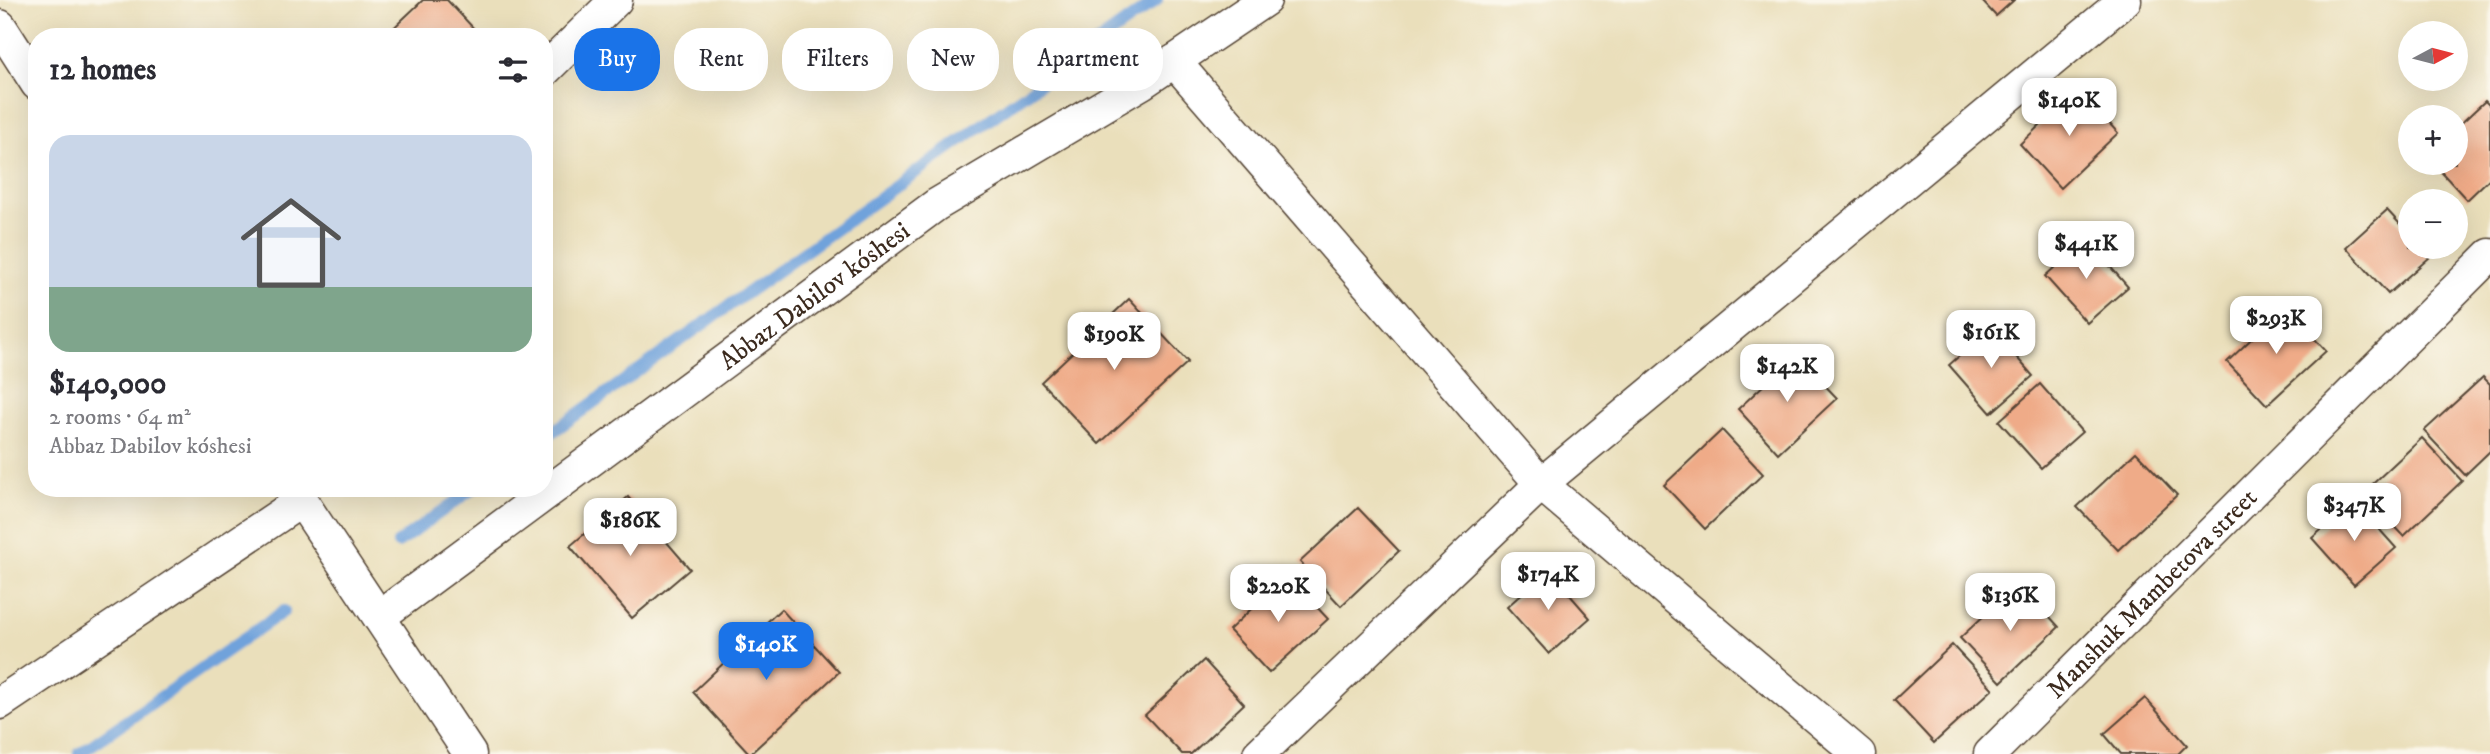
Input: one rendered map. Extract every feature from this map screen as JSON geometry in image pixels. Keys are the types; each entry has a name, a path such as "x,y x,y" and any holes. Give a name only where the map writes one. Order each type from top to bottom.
{"street":[{"path":"553,62 617,0"},
{"name":"Abbaz Dabilov kóshesi","path":"553,488 936,205 1142,83 1265,0"},
{"path":"1259,754 1541,484 2125,0"},
{"path":"0,26 28,70"},
{"path":"1174,61 1541,484 1860,754"},
{"name":"Manshuk Mambetova street","path":"1990,754 2490,255"},
{"path":"0,703 294,497"},
{"path":"298,497 470,754"},
{"name":"Abbaz Dabilov kóshesi","path":"379,617 541,497"}],"building":[{"path":"423,0 447,0 473,28 393,28"},
{"path":"1981,0 2014,0 1996,16"},
{"path":"2078,89 2118,133 2060,188 2020,144"},
{"path":"2485,101 2490,106 2490,178 2468,199 2468,189 2457,189 2444,175 2468,175 2468,117"},
{"path":"2387,210 2398,222 2398,259 2428,259 2388,294 2346,247"},
{"path":"2086,239 2128,287 2087,323 2045,276"},
{"path":"1129,299 1188,362 1099,444 1041,382"},
{"path":"2285,307 2326,351 2267,405 2227,362"},
{"path":"1991,328 2033,376 1991,413 1949,365"},
{"path":"1796,355 1837,398 1778,453 1738,409"},
{"path":"2483,377 2490,384 2490,451 2465,475 2424,431"},
{"path":"2040,384 2082,432 2041,468 1999,421"},
{"path":"1722,430 1763,474 1705,529 1664,485"},
{"path":"2422,438 2462,481 2404,536 2363,493"},
{"path":"2136,452 2177,495 2118,550 2077,507"},
{"path":"628,497 690,569 632,618 570,546"},
{"path":"2354,501 2396,548 2354,585 2312,538"},
{"path":"1358,508 1399,551 1341,606 1300,562"},
{"path":"1548,570 1590,618 1549,654 1507,607"},
{"path":"1287,575 1328,619 1269,673 1229,630"},
{"path":"2019,583 2059,627 2001,682 1960,638"},
{"path":"781,609 839,672 750,754 693,692"},
{"path":"1952,645 1993,689 1934,743 1894,700"},
{"path":"1204,660 1244,704 1191,754 1182,754 1145,715"},
{"path":"2145,698 2187,745 2178,754 2121,754 2104,734"}],"waterway":[{"path":"553,432 1157,0"},
{"path":"398,543 462,497"},
{"path":"79,754 284,611"}]}
